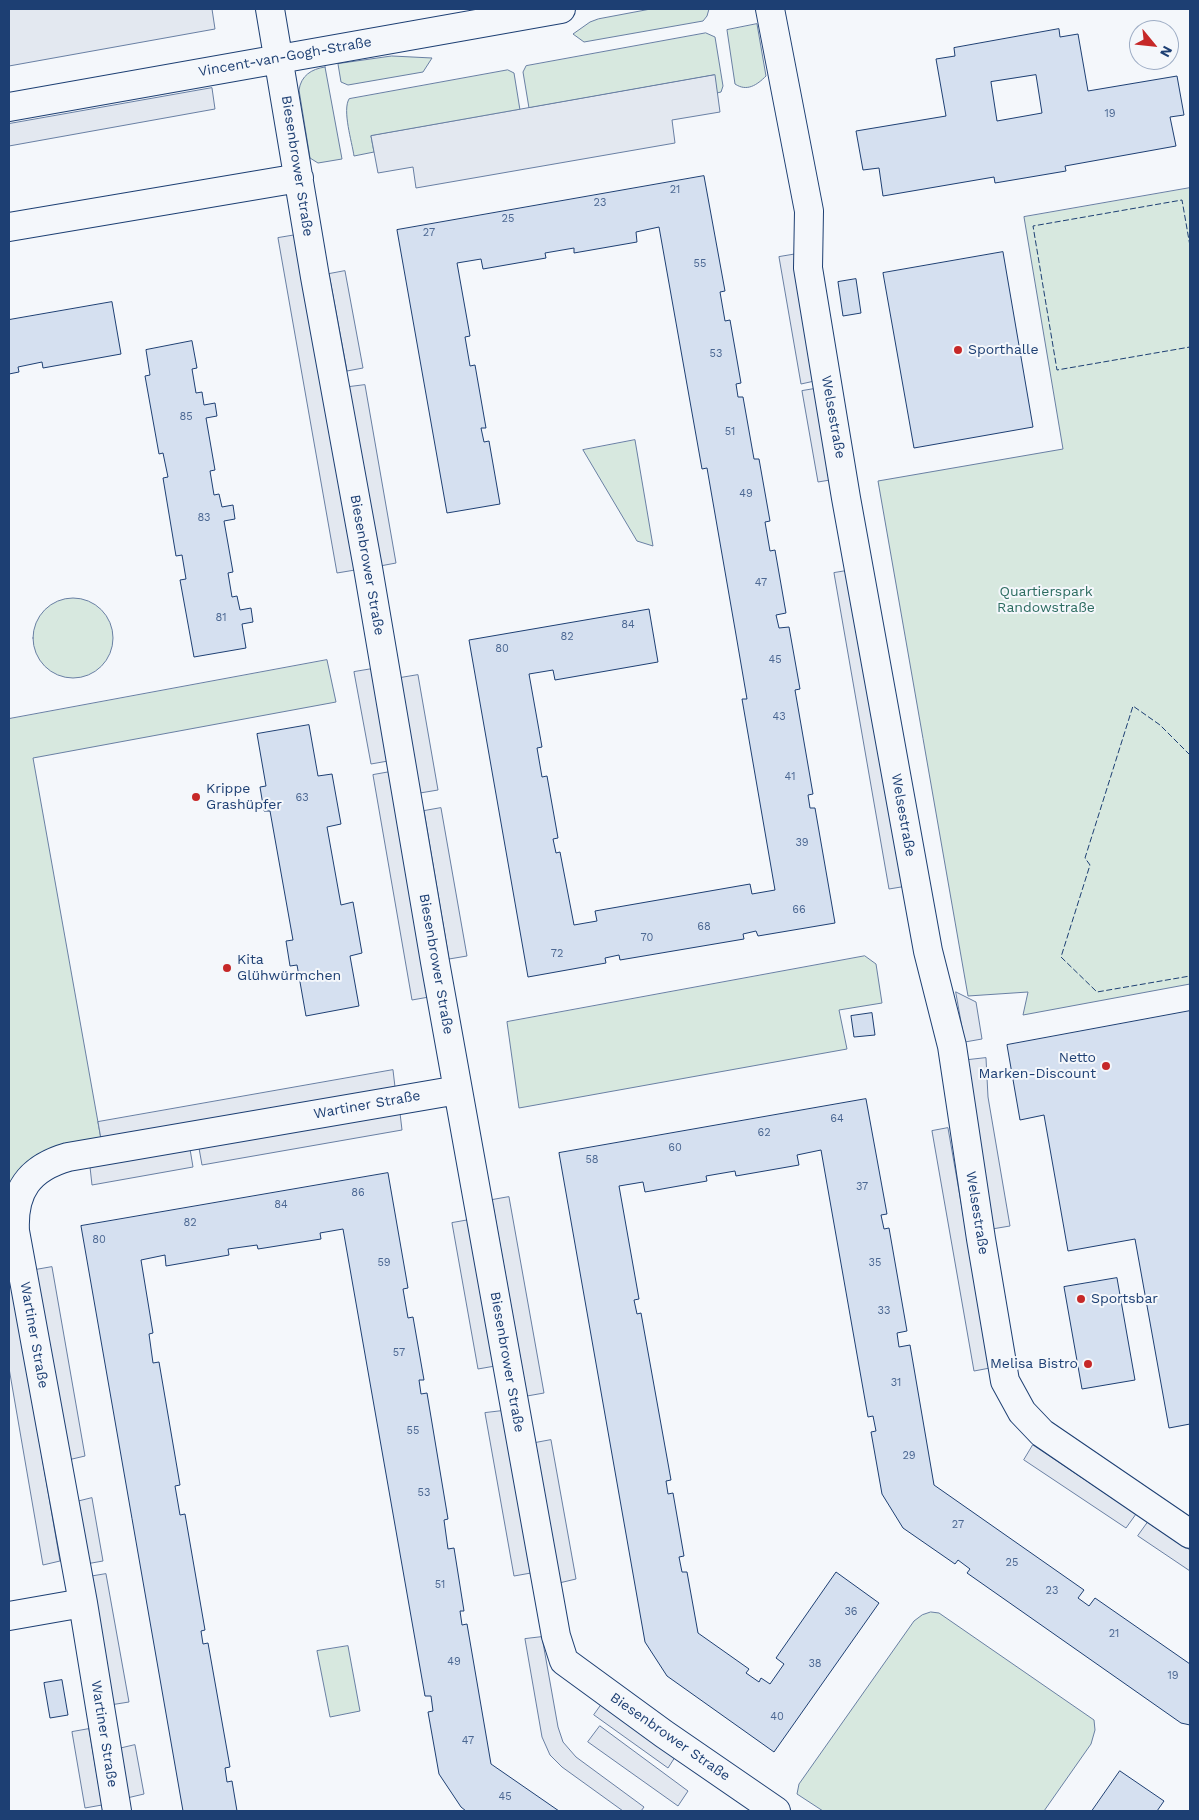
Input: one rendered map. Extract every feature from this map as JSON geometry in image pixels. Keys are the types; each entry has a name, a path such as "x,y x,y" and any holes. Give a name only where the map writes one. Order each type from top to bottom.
{"street":[{"name":"Biesenbrower Straße","path":"270,9 435,962 556,1636 564,1661 664,1734 776,1811"},
{"name":"Vincent-van-Gogh-Straße","path":"9,107 561,9"},
{"name":"Welsestraße","path":"770,9 808,211 808,268 846,498 928,951 952,1046 981,1239 1006,1381 1022,1412 1042,1433 1190,1534"},
{"path":"9,227 299,178"},
{"name":"Wartiner Straße","path":"117,1811 84,1603 15,1231 14,1214 24,1185 43,1167 55,1161 68,1158 458,1090"},
{"path":"9,1616 84,1603"}],"green space":[{"path":"651,9 709,9 703,21 584,42 573,34 590,22 598,19"},
{"path":"757,24 766,76 755,85 748,87 739,86 735,84 727,30"},
{"path":"706,33 715,37 723,86 721,92 717,93 714,75 529,108 523,72 526,66"},
{"path":"392,56 432,58 423,72 348,85 341,82 338,64"},
{"path":"325,67 342,159 318,163 310,158 299,90 304,77 315,69"},
{"path":"508,70 514,73 520,110 371,136 374,152 354,156 347,118 349,99"},
{"name":"Quartierspark Randowstraße","path":"1190,188 1190,984 1023,1015 1028,992 968,996 878,481 1063,449 1024,217"},
{"path":"635,440 653,546 637,541 583,450"},
{"path":"73,598 88,601 101,610 110,623 113,638 110,653 101,666 88,675 73,678 58,675 45,666 36,653 33,638 36,623 45,610 58,601"},
{"path":"327,660 336,702 33,758 101,1139 48,1150 9,1189 9,719"},
{"path":"865,956 876,964 882,1003 839,1010 847,1049 519,1108 507,1022"},
{"path":"931,1612 939,1613 1094,1720 1095,1730 1091,1744 1044,1811 823,1811 797,1794 799,1784 914,1621 922,1615"},
{"path":"348,1646 360,1711 330,1717 317,1651"}],"shaded area":[{"path":"212,9 215,29 9,66 9,10"},
{"path":"715,75 720,112 672,120 675,143 416,188 413,167 378,173 371,136"},
{"path":"212,88 215,109 9,146 9,124"},
{"path":"296,235 355,570 337,573 278,238"},
{"path":"797,254 819,380 801,384 779,257"},
{"path":"345,271 363,368 347,371 329,274"},
{"path":"365,385 396,563 380,566 349,387"},
{"path":"820,388 836,479 818,482 802,391"},
{"path":"852,570 907,886 889,889 834,573"},
{"path":"372,669 388,761 371,764 354,672"},
{"path":"418,675 438,790 420,793 400,678"},
{"path":"390,772 429,997 412,1000 373,775"},
{"path":"441,808 467,956 449,959 424,811"},
{"path":"956,992 976,1002 982,1039 965,1042"},
{"path":"986,1058 988,1097 1010,1226 992,1229 968,1060"},
{"path":"393,1070 395,1087 101,1139 98,1122"},
{"path":"400,1113 402,1130 202,1165 199,1148"},
{"path":"948,1128 990,1368 974,1371 932,1131"},
{"path":"190,1149 193,1167 92,1185 90,1167"},
{"path":"509,1197 544,1393 527,1396 492,1200"},
{"path":"469,1220 495,1366 478,1369 452,1223"},
{"path":"9,1266 60,1561 43,1565 9,1368"},
{"path":"52,1267 85,1456 68,1460 35,1270"},
{"path":"502,1411 531,1573 514,1576 485,1413"},
{"path":"551,1440 576,1579 559,1583 535,1443"},
{"path":"1033,1445 1136,1514 1126,1528 1024,1460"},
{"path":"92,1498 103,1561 86,1564 76,1502"},
{"path":"1148,1522 1190,1550 1190,1571 1138,1536"},
{"path":"106,1574 129,1702 110,1705 88,1577"},
{"path":"542,1637 558,1727 563,1742 576,1757 644,1807 641,1811 623,1811 562,1767 550,1755 542,1737 525,1639"},
{"path":"604,1701 677,1754 668,1768 594,1715"},
{"path":"600,1726 688,1791 678,1806 588,1742"},
{"path":"89,1729 102,1805 85,1808 72,1732"},
{"path":"135,1745 144,1794 127,1798 118,1749"}],"building":[{"path":"1059,29 1060,37 1078,34 1088,91 1177,76 1184,115 1170,117 1176,146 1065,166 1066,171 995,183 994,177 883,196 879,168 863,170 856,131 946,116 936,59 955,56 954,48","holes":["1036,75 1042,113 997,121 991,82"]},
{"path":"704,176 725,291 720,292 725,321 730,320 741,383 736,384 738,397 743,397 754,459 759,459 770,521 765,522 770,551 775,550 786,613 776,615 779,628 789,627 800,689 795,690 813,794 808,795 810,808 815,808 835,923 758,936 756,931 743,934 744,939 620,960 619,955 605,958 606,963 528,977 469,640 649,609 658,662 555,680 553,670 529,674 542,747 537,748 542,777 547,776 558,838 553,839 556,853 560,852 574,925 597,921 595,911 750,884 752,894 775,890 742,699 747,699 707,468 702,469 659,227 636,232 637,242 574,253 574,248 545,253 546,258 483,269 481,259 457,263 470,336 465,337 470,366 475,365 486,428 481,428 484,442 489,441 500,504 447,513 397,230"},
{"name":"Sporthalle","path":"1003,252 1033,427 914,448 883,273"},
{"path":"856,279 861,313 843,316 838,282"},
{"path":"112,302 121,354 43,368 42,362 18,367 19,372 9,374 9,320"},
{"path":"192,341 197,368 192,369 196,393 202,392 204,405 215,403 217,416 206,418 215,470 210,471 214,495 219,494 222,507 233,505 235,519 224,521 233,572 228,573 232,597 237,596 240,610 251,608 253,622 242,624 246,648 194,657 180,580 186,579 182,555 176,556 163,478 168,477 163,453 159,454 145,376 150,375 146,350"},
{"path":"309,725 318,776 332,774 341,824 327,827 341,905 353,902 362,953 350,956 359,1006 306,1016 297,965 290,966 286,941 293,940 270,811 264,811 260,787 266,786 257,734"},
{"path":"1190,1011 1190,1424 1169,1428 1135,1239 1068,1251 1044,1115 1020,1120 1007,1045"},
{"path":"872,1013 875,1035 854,1037 851,1016"},
{"path":"866,1099 887,1214 881,1215 884,1229 889,1228 907,1331 897,1333 899,1347 910,1345 934,1485 1084,1590 1078,1598 1089,1606 1095,1598 1190,1664 1190,1725 1181,1723 967,1573 970,1569 958,1560 955,1564 903,1528 882,1494 871,1432 876,1431 873,1416 868,1417 821,1150 797,1155 799,1165 736,1176 735,1171 706,1176 707,1181 645,1192 643,1182 619,1186 639,1299 634,1300 637,1314 641,1313 671,1480 666,1481 668,1494 673,1493 684,1556 679,1557 682,1572 687,1572 698,1633 749,1669 746,1673 759,1682 761,1678 770,1684 784,1664 776,1658 836,1572 879,1603 774,1752 667,1676 645,1642 559,1153"},
{"path":"388,1173 408,1288 403,1289 408,1318 413,1317 424,1380 419,1380 421,1394 427,1393 448,1519 444,1520 448,1549 454,1548 464,1611 460,1611 462,1625 467,1624 491,1764 559,1811 466,1811 461,1807 439,1774 428,1712 433,1711 431,1696 425,1696 343,1229 320,1233 321,1239 258,1249 257,1245 228,1249 229,1255 166,1266 165,1255 141,1260 153,1333 149,1334 153,1363 159,1362 180,1485 175,1486 180,1515 185,1514 205,1630 201,1631 203,1644 208,1643 230,1767 225,1768 227,1782 232,1781 237,1811 183,1811 81,1226"},
{"path":"1117,1278 1135,1380 1082,1389 1064,1287"},
{"path":"62,1680 68,1715 50,1718 44,1683"},
{"path":"1120,1771 1164,1801 1157,1811 1092,1811"}],"fence":[{"path":"1190,246 1182,200 1033,226 1057,370 1190,347"},
{"path":"1190,755 1160,725 1133,706 1085,858 1090,865 1061,957 1097,992 1190,976"}],"place":[{"name":"Sporthalle","path":"958,350"},
{"name":"Krippe Grashüpfer","path":"196,797"},
{"name":"Kita Glühwürmchen","path":"227,968"},
{"name":"Netto Marken-Discount","path":"1106,1066"},
{"name":"Sportsbar","path":"1081,1299"},
{"name":"Melisa Bistro","path":"1088,1364"}]}
